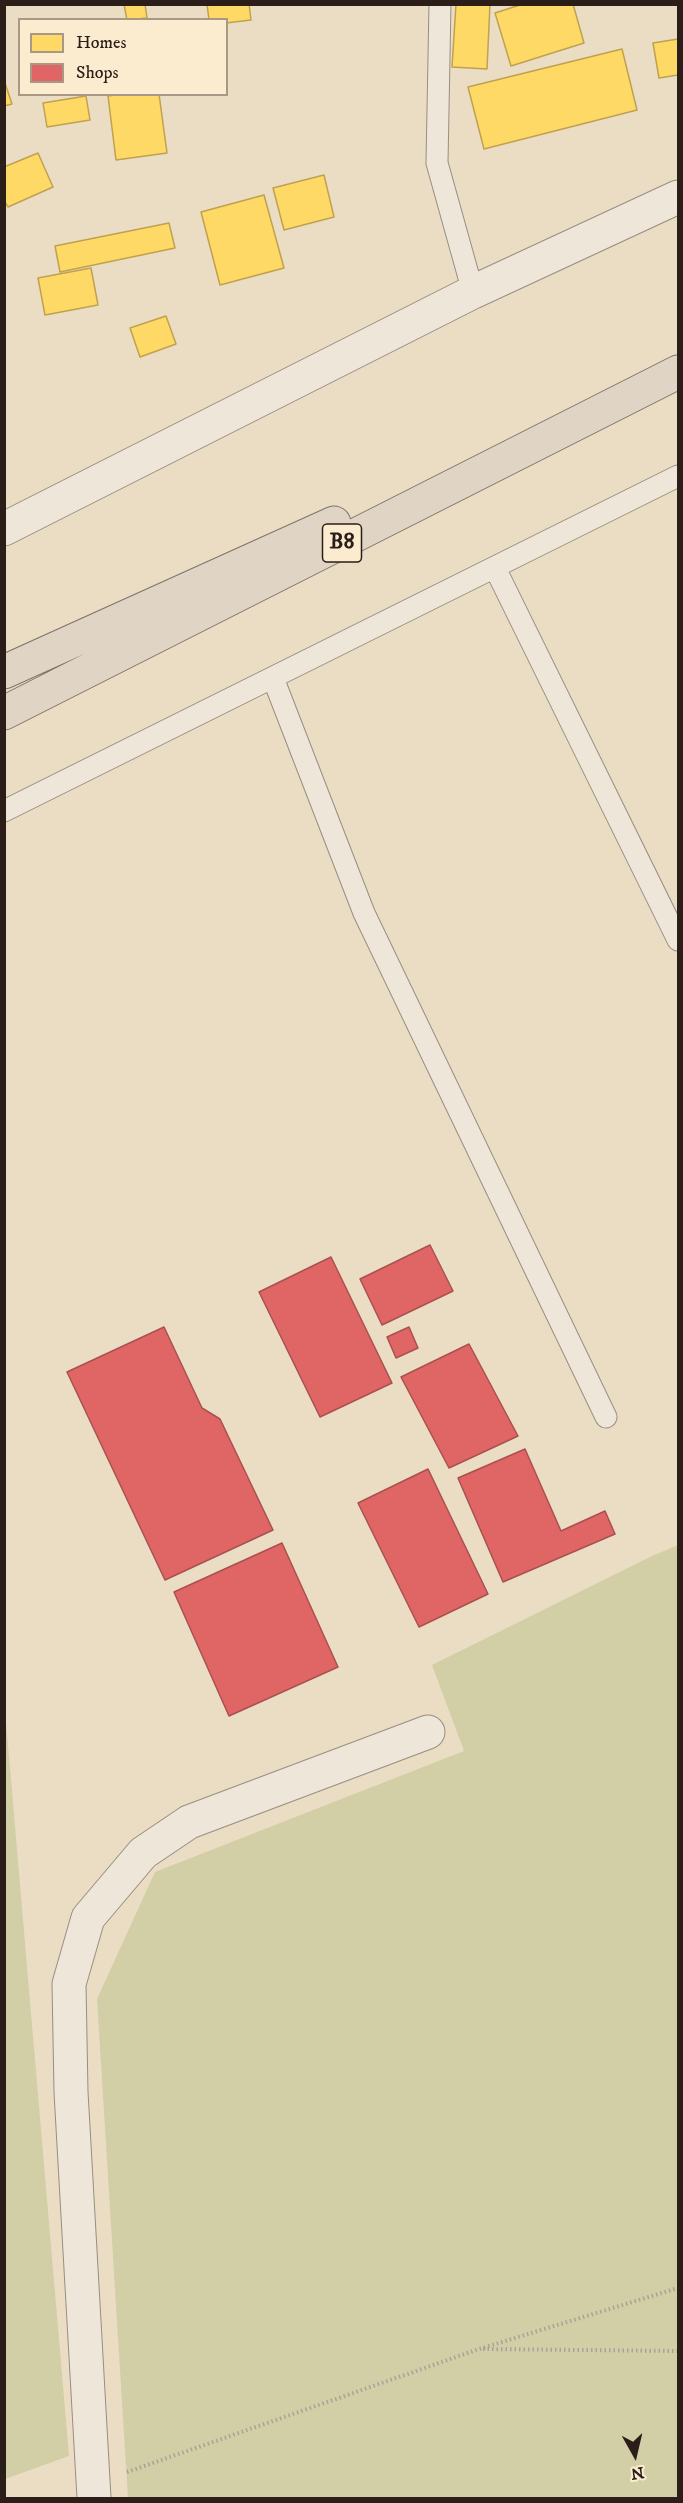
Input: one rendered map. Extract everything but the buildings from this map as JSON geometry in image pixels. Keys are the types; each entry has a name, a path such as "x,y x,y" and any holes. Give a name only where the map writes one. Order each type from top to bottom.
{"highway":[{"name":"B8","path":"4,672 678,367"},
{"name":"B8","path":"4,713 678,372"}],"street":[{"path":"4,529 473,292 678,197"},
{"path":"94,2491 71,2092 69,1984 87,1918 143,1853 189,1822 428,1732"}],"lane":[{"path":"440,4 437,163 473,292"},
{"path":"4,811 678,476"},
{"path":"495,568 678,940"},
{"path":"273,678 364,913 606,1417"}],"path":[{"path":"94,2491 479,2349 678,2288"},
{"path":"479,2349 678,2351"}],"shaded area":[{"path":"678,1545 678,2498 128,2498 97,1999 155,1872 464,1751 432,1665"},
{"path":"5,1710 69,2456 4,2479"}]}
